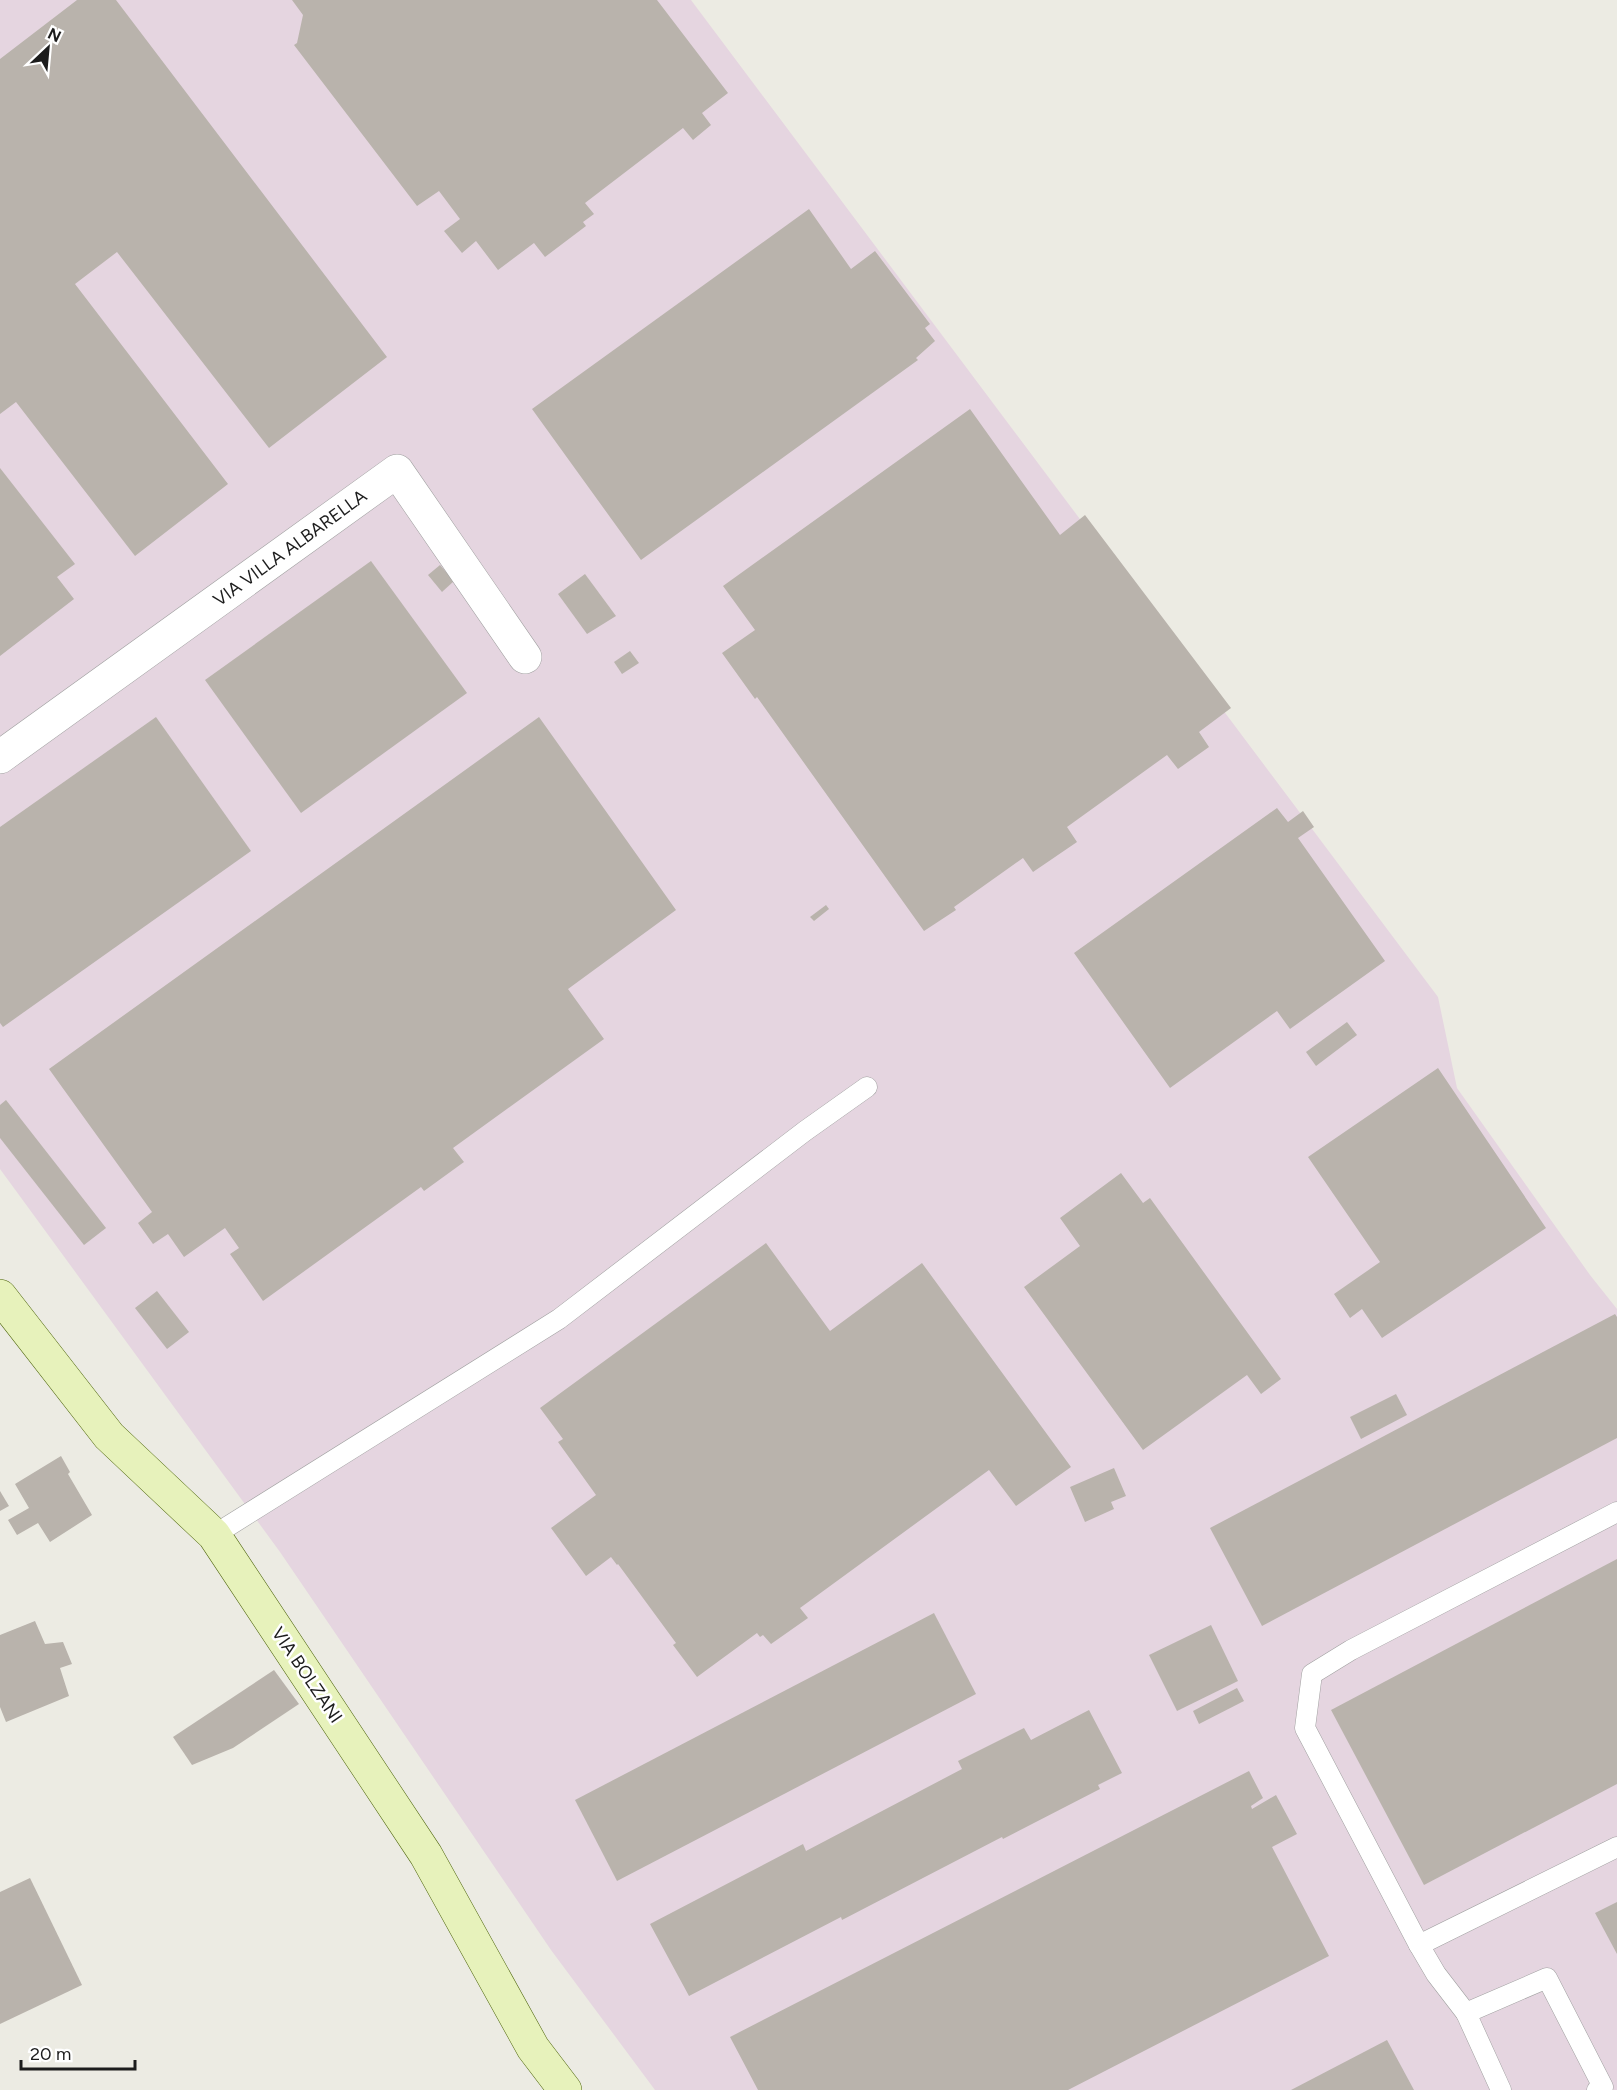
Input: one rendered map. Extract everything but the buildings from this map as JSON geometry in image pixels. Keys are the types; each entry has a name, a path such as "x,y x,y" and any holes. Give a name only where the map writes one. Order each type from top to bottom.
{"street":[{"name":"VIA VILLA ALBARELLA","path":"0,757 396,471 525,657"},
{"name":"VIA BOLZANI","path":"0,1296 109,1436 214,1535 426,1855 533,2048 566,2090"}],"lane":[{"path":"214,1535 559,1318 805,1131 867,1087"},
{"path":"1501,2090 1466,2013 1436,1974 1419,1945 1305,1728 1312,1674 1351,1650 1617,1512"},
{"path":"1419,1945 1617,1847"},
{"path":"1466,2013 1547,1978 1603,2087 1598,2090"}],"shaded area":[{"path":"0,0 691,0 1438,997 1457,1088 1590,1275 1617,1309 1617,2090 655,2090 551,1950 280,1552 0,1169"}]}
